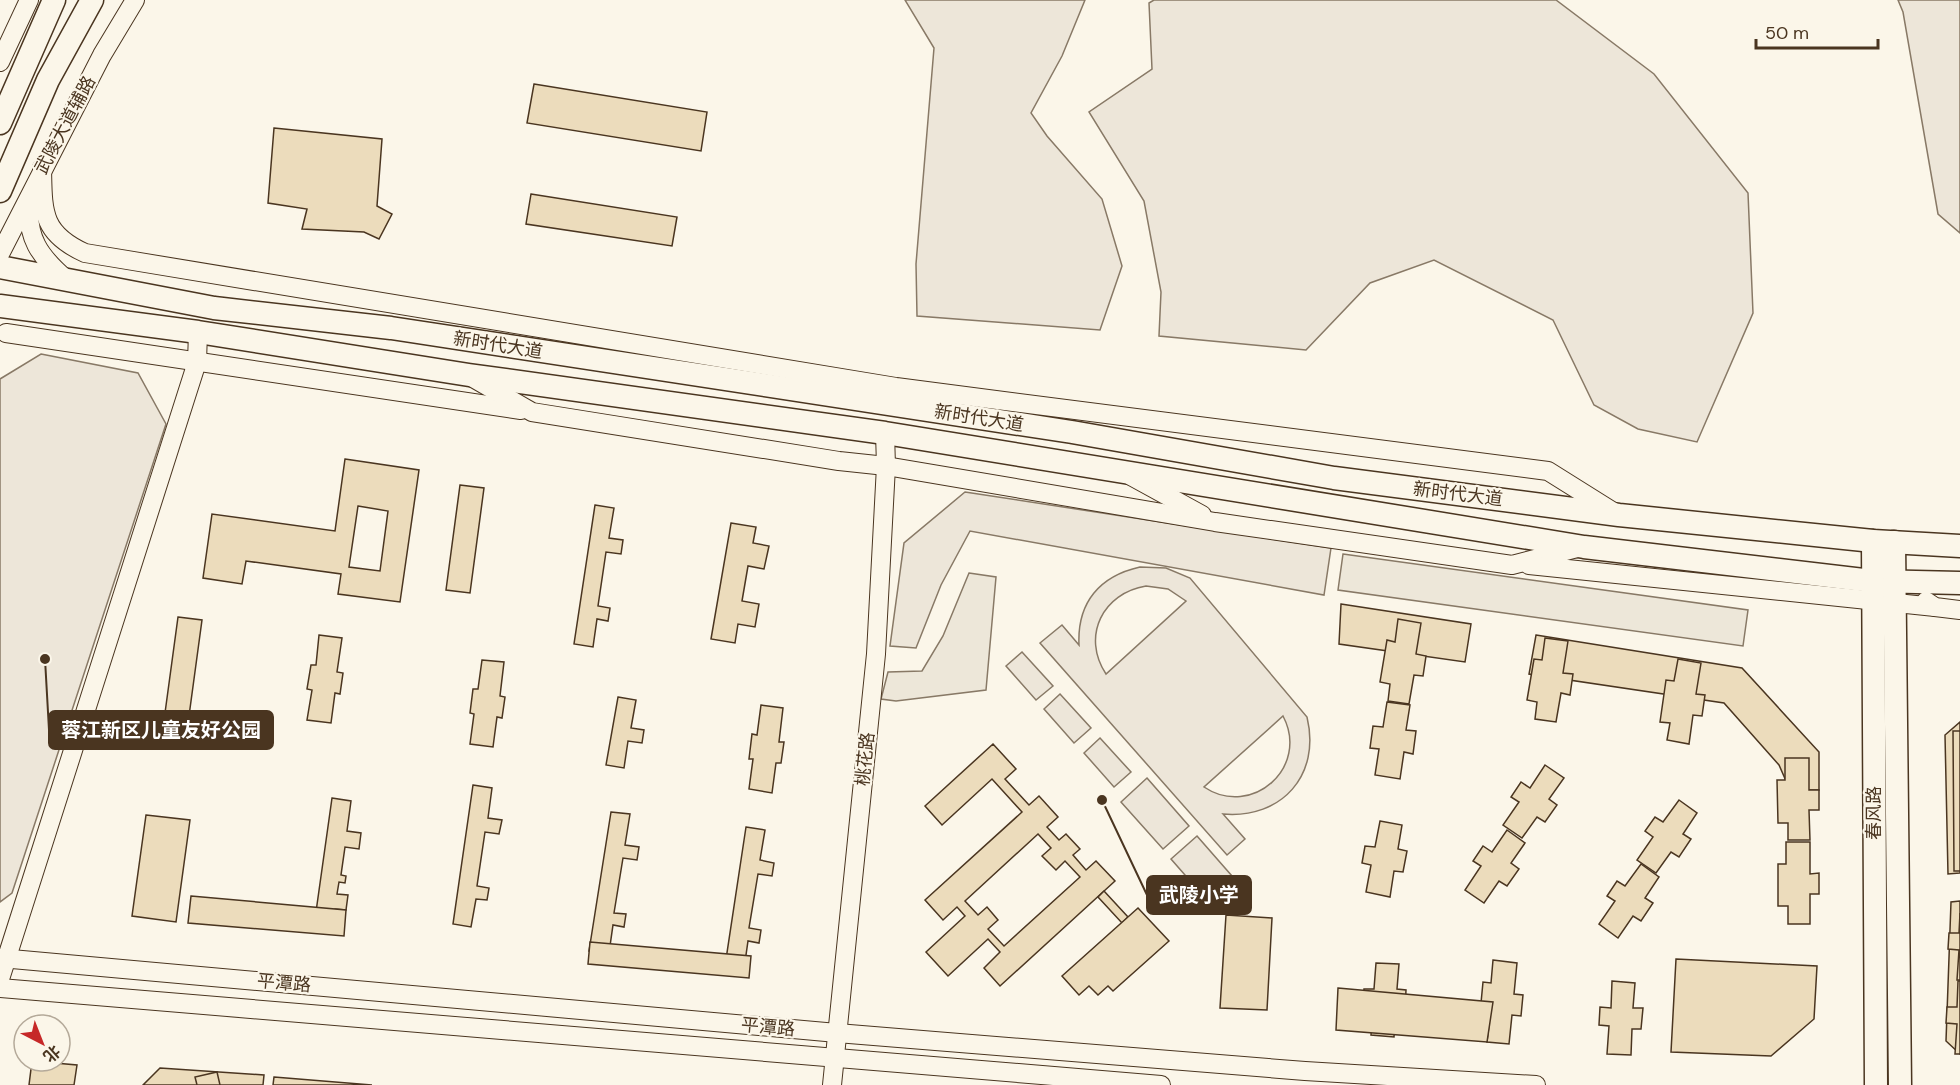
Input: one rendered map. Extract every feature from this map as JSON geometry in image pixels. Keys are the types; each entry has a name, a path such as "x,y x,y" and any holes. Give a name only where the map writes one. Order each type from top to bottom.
{"main road":[{"path":"0,123 54,0"},
{"path":"0,191 48,80 92,0"},
{"name":"新时代大道","path":"0,267 214,308 391,328 1072,432 1334,478 1619,515 1883,542 1960,546"},
{"name":"新时代大道","path":"0,306 61,316 198,332 468,375 885,433 1584,547 1883,592 1960,583"},
{"name":"春风路","path":"1876,1085 1883,542"},
{"name":"春风路","path":"1883,592 1900,1085"}],"street":[{"path":"0,62 29,0"},
{"name":"武陵大道辅路","path":"0,254 42,168 135,0"},
{"path":"42,168 43,199 48,223 64,243 85,253 896,387 1548,471 1619,515"},
{"path":"31,189 27,219 35,243 47,263 67,280"},
{"path":"391,328 454,314"},
{"path":"3,335 33,321 61,316"},
{"path":"0,979 2,958 197,362 198,332"},
{"path":"3,335 886,466 1215,522 1515,564 1883,592 1935,607 1960,610"},
{"path":"468,375 532,412"},
{"name":"桃花路","path":"832,1085 876,654 886,466 885,433"},
{"path":"1125,472 1215,522"},
{"path":"1515,564 1584,547"},
{"name":"平潭路","path":"2,958 837,1033 1305,1071 1536,1085"},
{"name":"平潭路","path":"0,988 834,1060 1161,1085"}],"shaded area":[{"path":"905,0 1085,0 1062,56 1031,113 1047,136 1102,199 1122,266 1100,330 917,316 916,264 934,48"},
{"path":"1154,0 1556,0 1654,74 1748,193 1753,313 1697,442 1638,429 1594,405 1553,320 1434,260 1370,283 1306,350 1159,336 1161,292 1144,201 1089,112 1152,69 1149,3"},
{"path":"1898,0 1960,0 1960,233 1938,214 1903,12"},
{"path":"41,354 138,373 166,424 12,893 0,902 0,379"},
{"path":"965,492 1331,548 1324,595 970,531 941,585 916,648 890,646 904,543"},
{"path":"1343,554 1748,610 1743,646 1338,590"},
{"path":"1140,567 1166,568 1190,578 1307,717 1310,738 1308,757 1302,774 1292,789 1279,801 1263,809 1244,814 1223,814 1245,839 1227,855 1040,643 1062,625 1079,645 1079,630 1087,604 1103,584 1126,571","holes":["1146,586 1168,589 1186,601 1106,674 1099,660 1096,645 1096,631 1100,618 1118,597","1283,716 1289,735 1289,753 1283,769 1272,783 1257,792 1240,797 1222,795 1204,787"]},
{"path":"969,573 996,577 986,690 896,701 881,699 888,672 922,671 943,636"},
{"path":"1022,652 1053,686 1036,700 1006,666"},
{"path":"1060,694 1091,728 1074,743 1044,709"},
{"path":"1100,738 1131,772 1114,787 1084,753"},
{"path":"1147,778 1189,826 1163,849 1121,802"},
{"path":"1197,836 1239,884 1213,907 1171,859"}],"building":[{"path":"534,84 707,112 701,151 527,123"},
{"path":"274,128 382,139 377,206 392,214 379,239 364,232 302,229 307,209 268,203"},
{"path":"531,194 677,217 672,246 526,224"},
{"path":"345,459 419,470 400,602 338,594 341,574 246,561 242,584 203,578 212,514 335,531","holes":["358,506 388,511 380,571 349,567"]},
{"path":"460,485 484,488 470,593 446,590"},
{"path":"595,505 614,508 609,538 623,540 621,554 606,552 598,606 610,608 608,621 597,619 593,647 574,644"},
{"path":"731,523 756,527 753,543 769,546 764,569 748,566 742,601 759,604 755,627 738,624 735,643 711,639"},
{"path":"1341,604 1471,624 1465,662 1339,644"},
{"path":"178,617 202,620 186,738 162,735"},
{"path":"1398,619 1421,623 1416,654 1426,656 1423,676 1414,675 1409,704 1388,701 1390,684 1380,682 1387,640 1395,642"},
{"path":"319,635 342,638 337,672 343,673 340,694 335,693 331,723 307,720 312,690 307,689 311,665 316,665"},
{"path":"1536,635 1742,668 1819,752 1819,790 1790,790 1779,765 1724,703 1529,674"},
{"path":"1545,638 1568,641 1563,673 1573,674 1570,695 1561,693 1556,722 1535,719 1537,702 1527,700 1534,659 1542,660"},
{"path":"1678,659 1701,663 1696,694 1705,695 1702,716 1693,715 1689,744 1667,740 1670,723 1660,722 1666,680 1674,681"},
{"path":"482,660 504,662 500,696 505,697 502,718 497,717 493,747 470,744 474,714 470,713 473,689 478,689"},
{"path":"618,697 636,700 631,728 644,730 642,743 628,741 624,768 606,765"},
{"path":"1387,702 1410,705 1406,730 1416,731 1413,754 1404,752 1400,779 1375,775 1379,749 1370,748 1373,726 1383,727"},
{"path":"761,705 783,708 779,742 784,742 781,763 776,763 772,793 749,789 753,759 749,759 752,734 757,735"},
{"path":"1960,722 1960,873 1948,874 1945,735"},
{"path":"1953,731 1960,731 1960,871 1954,871"},
{"path":"993,744 1016,769 1005,779 1029,805 1039,796 1058,817 1047,827 1059,840 1066,834 1080,849 1073,855 1086,870 1096,861 1115,881 1000,986 984,968 1000,952 988,939 948,976 926,952 965,916 957,907 943,920 925,900 1022,812 992,779 942,825 925,806","holes":["1038,834 1051,848 1042,856 1056,870 1065,861 1080,877 1004,946 988,929 998,920 987,907 978,915 965,901"]},
{"path":"1785,758 1809,758 1809,790 1819,790 1819,810 1809,810 1810,840 1788,840 1788,823 1778,823 1777,780 1785,780"},
{"path":"1545,765 1564,778 1549,799 1557,805 1545,822 1537,817 1522,838 1503,825 1519,802 1511,797 1521,782 1530,788"},
{"path":"473,785 492,788 488,818 502,820 499,834 485,832 477,886 489,888 487,900 476,899 471,927 453,924"},
{"path":"332,798 351,801 347,831 361,833 359,849 345,847 341,875 346,876 345,883 339,882 337,894 348,895 346,910 335,909 332,928 314,926"},
{"path":"1679,800 1697,813 1683,834 1691,839 1679,857 1671,852 1656,873 1637,860 1653,837 1645,831 1655,817 1663,822"},
{"path":"611,812 630,814 625,845 639,847 637,860 623,858 614,913 626,914 624,927 613,925 609,953 589,951"},
{"path":"146,815 190,820 176,922 132,916"},
{"path":"1380,821 1402,825 1398,849 1407,851 1403,872 1394,871 1390,897 1366,892 1371,865 1362,863 1365,846 1375,847"},
{"path":"746,827 765,830 760,860 774,863 772,876 758,874 749,928 761,930 759,943 748,941 744,969 725,966"},
{"path":"1507,830 1525,843 1511,863 1519,869 1507,886 1499,881 1484,903 1465,890 1481,866 1473,861 1483,846 1492,852"},
{"path":"1786,842 1810,842 1810,874 1819,873 1819,894 1810,894 1810,924 1788,924 1788,906 1778,906 1778,864 1786,864"},
{"path":"1641,864 1659,877 1645,898 1653,903 1641,921 1633,916 1618,938 1599,924 1615,901 1607,896 1617,881 1625,886"},
{"path":"1104,891 1128,917 1122,923 1098,897"},
{"path":"191,896 346,910 344,936 188,923"},
{"path":"1960,901 1960,1054 1946,1041 1951,902"},
{"path":"1138,908 1169,941 1113,991 1108,986 1098,995 1089,986 1079,995 1062,976"},
{"path":"1960,913 1960,980 1957,980 1959,950 1948,949 1949,933 1959,933"},
{"path":"1226,915 1272,918 1267,1010 1220,1008"},
{"path":"590,942 751,956 749,978 588,964"},
{"path":"1676,959 1817,966 1814,1019 1771,1056 1671,1052"},
{"path":"1493,960 1517,963 1514,994 1523,995 1521,1016 1512,1015 1509,1044 1487,1042 1489,1025 1479,1024 1483,982 1491,983"},
{"path":"1376,963 1399,964 1397,989 1406,990 1405,1011 1396,1010 1394,1037 1371,1035 1373,1007 1363,1007 1364,989 1374,989"},
{"path":"1612,981 1635,983 1633,1008 1643,1008 1641,1029 1632,1029 1631,1055 1607,1054 1609,1026 1599,1025 1600,1007 1611,1008"},
{"path":"1958,981 1960,981 1960,1054 1955,1054 1957,1024 1946,1023 1947,1007 1957,1007"},
{"path":"1338,988 1493,1002 1487,1042 1336,1030"},
{"path":"72,1065 77,1065 74,1085 29,1085 30,1073 72,1073"},
{"path":"160,1068 264,1075 263,1085 143,1085"},
{"path":"217,1072 220,1085 197,1085 195,1077"},
{"path":"274,1077 372,1085 273,1085"}],"place":[{"name":"蓉江新区儿童友好公园","path":"45,659"},
{"name":"武陵小学","path":"1102,800"}]}
